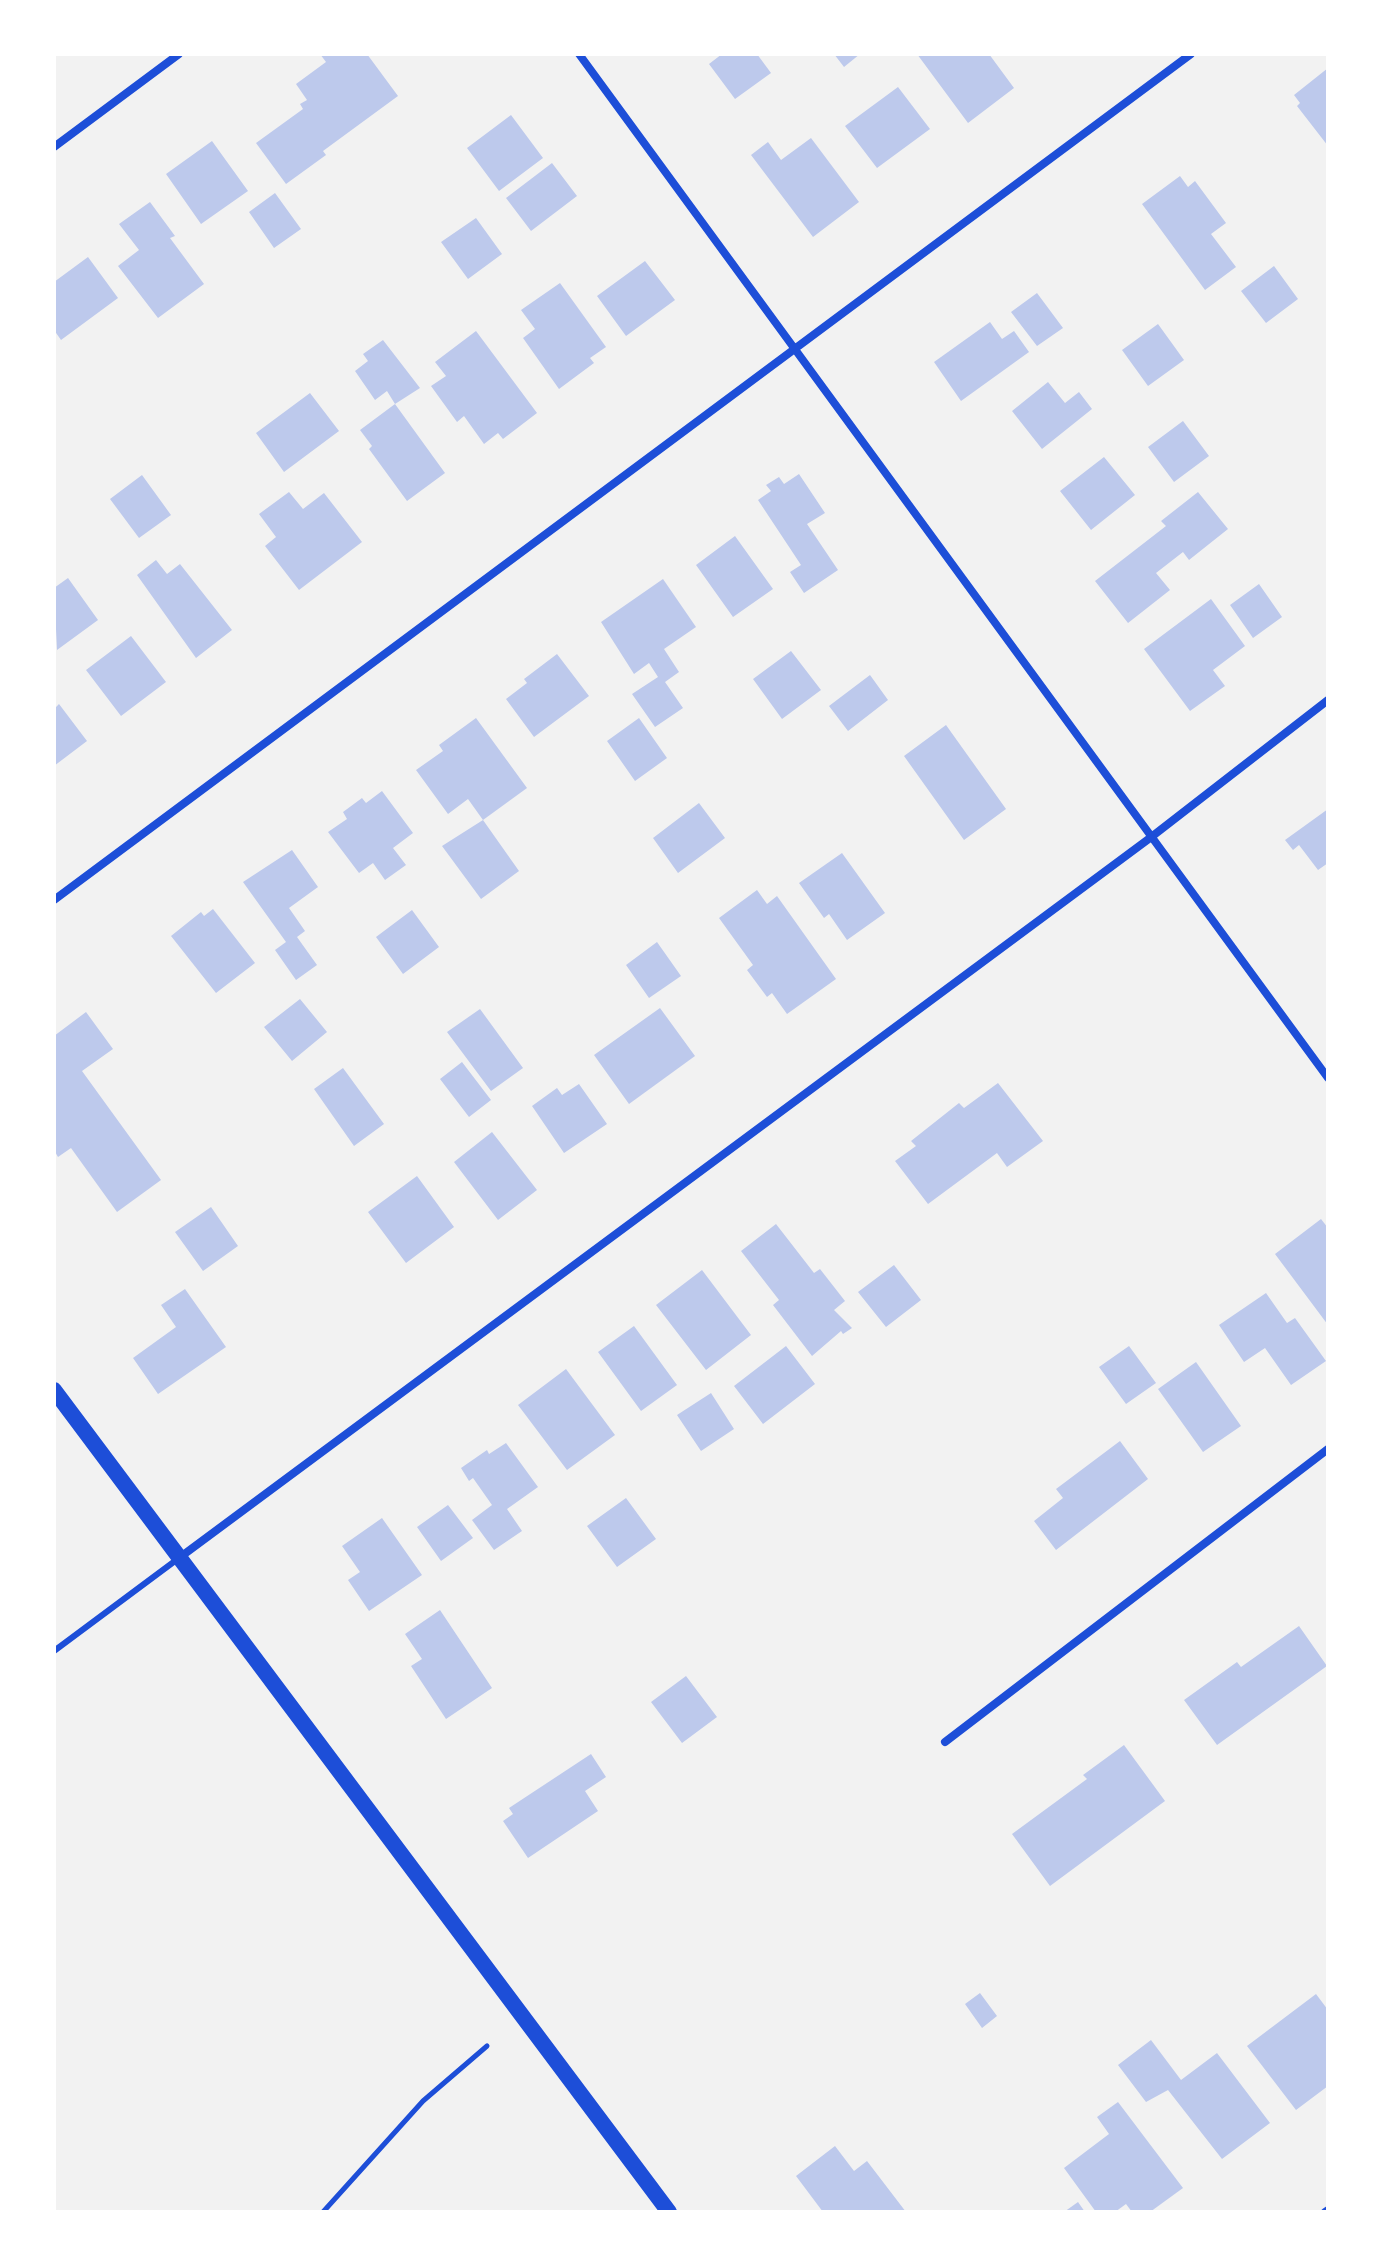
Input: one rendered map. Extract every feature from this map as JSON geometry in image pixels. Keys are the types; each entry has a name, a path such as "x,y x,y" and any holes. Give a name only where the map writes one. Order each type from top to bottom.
{"main road":[{"path":"54,1390 669,2212"}],"street":[{"path":"54,147 179,54"},
{"path":"579,54 1328,1078"},
{"path":"54,900 1191,54"},
{"path":"179,1558 1150,838 1328,700"},
{"path":"945,1742 1328,1449"}],"lane":[{"path":"54,1651 179,1558"}],"path":[{"path":"323,2212 423,2101 487,2046"}],"building":[{"path":"320,54 367,54 398,96 323,151 326,155 286,184 256,143 303,109 300,104 307,100 296,84 326,62"},
{"path":"722,54 757,54 771,73 735,99 709,64"},
{"path":"834,54 860,54 844,67"},
{"path":"917,54 989,54 1014,88 968,123"},
{"path":"1328,68 1328,146 1297,106 1300,103 1294,95"},
{"path":"898,87 930,129 877,168 845,126"},
{"path":"511,115 543,158 499,191 467,148"},
{"path":"811,138 859,202 813,237 751,155 768,142 781,160"},
{"path":"212,141 248,191 201,224 166,174"},
{"path":"552,163 577,196 531,231 506,198"},
{"path":"1180,176 1188,187 1195,181 1226,223 1211,234 1236,267 1205,290 1142,204"},
{"path":"275,193 301,229 274,248 249,212"},
{"path":"150,202 175,236 170,238 204,284 158,318 118,266 139,250 119,224"},
{"path":"476,218 502,254 468,279 441,242"},
{"path":"88,257 118,298 61,340 54,330 54,282"},
{"path":"645,261 675,300 626,336 597,296"},
{"path":"1274,266 1298,299 1266,323 1241,291"},
{"path":"560,283 606,347 590,358 594,363 559,389 523,338 535,329 521,310"},
{"path":"1037,293 1063,328 1037,346 1011,312"},
{"path":"990,322 1002,339 1014,331 1029,352 961,401 934,362"},
{"path":"1158,324 1184,360 1148,386 1122,350"},
{"path":"476,331 537,413 503,439 498,433 484,444 464,416 457,422 431,386 446,376 435,362"},
{"path":"383,340 420,388 395,404 387,391 375,400 355,371 368,361 363,354"},
{"path":"1048,382 1065,403 1079,392 1092,409 1042,449 1012,411"},
{"path":"310,393 339,431 284,472 256,433"},
{"path":"395,404 445,473 407,501 369,449 372,446 360,430"},
{"path":"1183,421 1209,456 1174,482 1148,447"},
{"path":"1104,457 1135,495 1091,530 1060,491"},
{"path":"799,474 825,513 807,524 838,570 804,593 790,572 801,565 758,500 771,491 766,485 779,477 784,484"},
{"path":"142,475 171,515 139,538 110,499"},
{"path":"289,492 303,509 324,493 362,542 299,590 265,546 276,537 259,514"},
{"path":"1198,492 1228,529 1189,560 1183,552 1156,573 1170,590 1128,623 1095,581 1166,526 1161,521"},
{"path":"735,536 773,589 733,617 696,565"},
{"path":"156,560 167,574 180,564 232,630 196,658 137,575"},
{"path":"68,578 98,620 57,650 54,588"},
{"path":"663,579 696,627 664,649 679,672 665,682 683,708 655,727 632,694 658,677 649,663 634,674 601,622"},
{"path":"1259,584 1282,617 1253,638 1230,605"},
{"path":"1211,599 1245,646 1213,670 1225,686 1190,711 1144,649"},
{"path":"131,636 166,682 121,716 86,670"},
{"path":"791,651 821,690 782,719 753,679"},
{"path":"557,654 589,696 534,737 506,699 527,683 524,679"},
{"path":"870,675 888,700 848,731 829,706"},
{"path":"59,704 87,741 54,766 54,709"},
{"path":"476,718 527,788 483,820 468,799 448,814 416,770 443,751 439,745"},
{"path":"639,718 667,758 635,781 607,741"},
{"path":"946,725 1006,809 964,840 904,756"},
{"path":"382,791 413,833 393,848 406,865 385,880 373,863 359,873 328,832 347,819 343,812 362,798 366,803"},
{"path":"699,803 725,838 678,873 653,838"},
{"path":"1328,809 1328,863 1318,870 1299,845 1293,850 1285,840"},
{"path":"483,820 519,871 481,899 442,846"},
{"path":"292,850 318,887 289,908 305,931 297,937 317,965 296,980 275,950 286,942 243,882"},
{"path":"842,853 885,913 847,940 829,914 824,918 799,883"},
{"path":"757,890 767,904 777,896 836,979 787,1014 772,993 767,997 747,970 753,965 719,918"},
{"path":"213,909 255,963 216,993 171,936 201,912 204,916"},
{"path":"412,910 439,947 403,974 376,937"},
{"path":"657,942 681,976 649,998 626,965"},
{"path":"300,999 327,1032 292,1061 264,1027"},
{"path":"660,1008 695,1056 629,1104 594,1055"},
{"path":"480,1009 523,1068 491,1091 447,1032"},
{"path":"86,1012 113,1049 82,1071 161,1180 117,1212 71,1148 58,1157 54,1150 54,1036"},
{"path":"462,1062 491,1100 469,1117 440,1079"},
{"path":"343,1068 384,1124 354,1146 314,1089"},
{"path":"998,1083 1043,1141 1007,1167 997,1153 928,1204 895,1161 916,1146 911,1141 959,1103 964,1108"},
{"path":"579,1084 607,1124 564,1153 532,1106 557,1088 562,1095"},
{"path":"492,1132 537,1190 498,1220 454,1162"},
{"path":"417,1176 454,1227 406,1263 368,1212"},
{"path":"211,1207 238,1246 203,1271 175,1232"},
{"path":"1321,1219 1328,1228 1328,1325 1275,1254"},
{"path":"776,1224 814,1273 820,1269 845,1301 834,1310 852,1328 843,1334 841,1331 812,1356 773,1305 779,1300 741,1251"},
{"path":"894,1265 921,1300 886,1327 858,1292"},
{"path":"702,1270 751,1335 706,1370 656,1305"},
{"path":"185,1289 226,1347 158,1394 133,1358 176,1327 161,1305"},
{"path":"1266,1293 1287,1323 1295,1318 1326,1361 1291,1385 1265,1348 1244,1362 1219,1325"},
{"path":"634,1326 677,1385 641,1411 598,1352"},
{"path":"786,1346 815,1384 763,1424 734,1386"},
{"path":"1129,1346 1156,1383 1126,1404 1099,1367"},
{"path":"1196,1362 1241,1426 1203,1452 1158,1389"},
{"path":"566,1369 615,1435 567,1470 518,1405"},
{"path":"711,1393 734,1429 701,1451 677,1415"},
{"path":"1120,1441 1148,1479 1056,1550 1034,1521 1063,1498 1056,1489"},
{"path":"506,1443 538,1487 507,1509 522,1531 494,1550 472,1520 492,1505 473,1478 469,1481 461,1468 487,1450 489,1454"},
{"path":"626,1498 656,1539 617,1567 587,1526"},
{"path":"448,1505 473,1538 441,1561 417,1527"},
{"path":"382,1518 422,1575 369,1611 348,1580 360,1572 342,1546"},
{"path":"440,1610 492,1688 446,1719 411,1666 422,1659 405,1634"},
{"path":"1299,1626 1327,1666 1217,1745 1184,1700 1237,1662 1241,1667"},
{"path":"686,1676 717,1717 682,1743 651,1702"},
{"path":"1124,1745 1165,1801 1050,1886 1012,1834 1087,1779 1083,1775"},
{"path":"591,1754 606,1777 585,1791 598,1811 528,1858 503,1821 513,1814 509,1808"},
{"path":"980,1993 997,2016 982,2028 965,2004"},
{"path":"1316,1994 1328,2010 1328,2086 1296,2110 1247,2046"},
{"path":"1151,2040 1181,2080 1217,2053 1270,2123 1222,2159 1168,2090 1146,2102 1118,2065"},
{"path":"1118,2102 1183,2188 1150,2212 1132,2212 1126,2204 1115,2212 1096,2212 1064,2168 1109,2134 1097,2117"},
{"path":"835,2146 854,2171 867,2161 906,2212 823,2212 796,2176"},
{"path":"1078,2202 1085,2212 1064,2212"}]}
